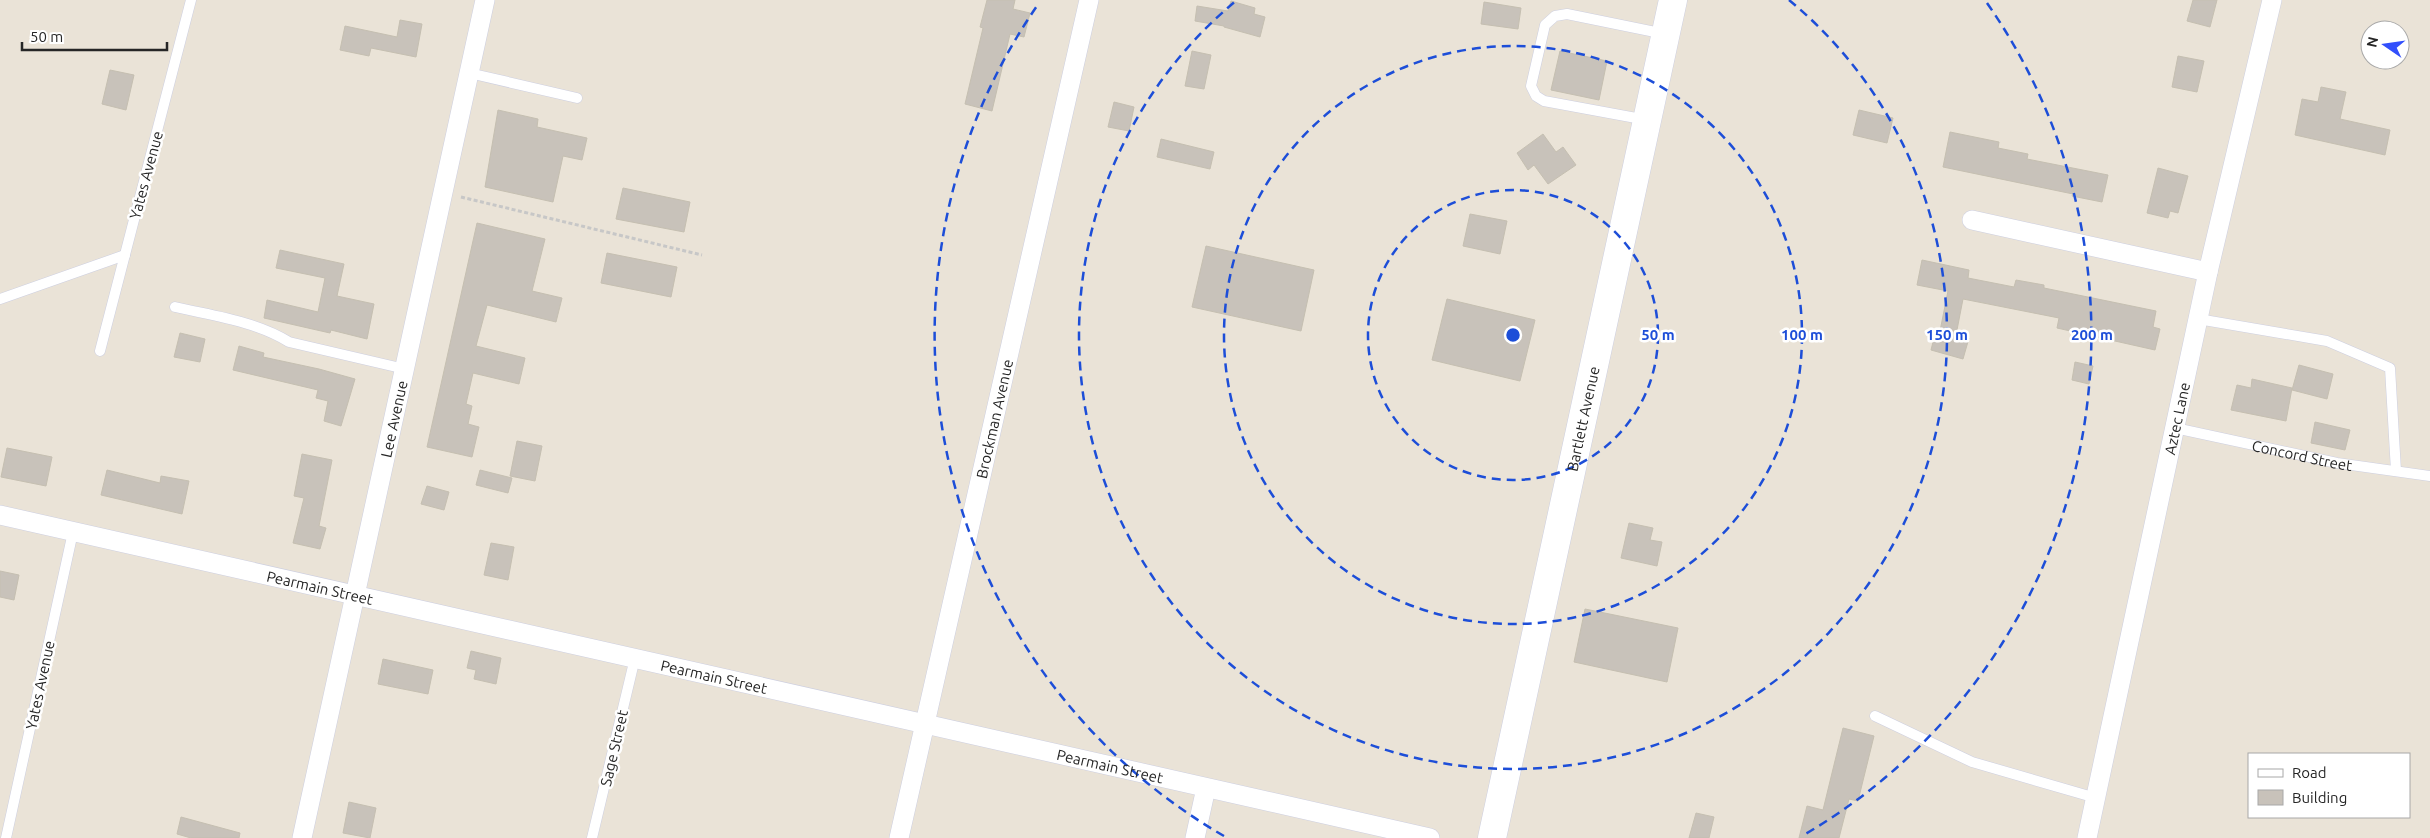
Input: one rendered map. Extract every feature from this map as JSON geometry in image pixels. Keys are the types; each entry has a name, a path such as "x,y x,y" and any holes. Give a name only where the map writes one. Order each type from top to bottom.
{"street":[{"name":"Lee Avenue","path":"302,838 486,0"},
{"name":"Brockman Avenue","path":"899,838 1089,0"},
{"name":"Bartlett Avenue","path":"1492,838 1673,0"},
{"name":"Aztec Lane","path":"2087,838 2208,272 2272,0"},
{"path":"1972,220 2208,272"},
{"name":"Pearmain Street","path":"0,515 1430,838"},
{"path":"1195,838 1206,788"}],"lane":[{"name":"Yates Avenue","path":"100,351 191,0"},
{"path":"1647,120 1544,101 1536,96 1531,86 1545,25 1554,16 1566,14 1666,34"},
{"path":"469,74 577,98"},
{"path":"0,298 125,255"},
{"path":"175,307 249,324 275,333 289,342 405,369"},
{"path":"2198,319 2327,341 2390,368 2396,471"},
{"name":"Concord Street","path":"2175,428 2337,463 2430,476"},
{"name":"Yates Avenue","path":"6,838 73,532"},
{"name":"Sage Street","path":"592,838 635,658"},
{"path":"1875,716 1972,762 2096,798"}],"path":[{"path":"443,193 702,255"}],"building":[{"path":"987,0 1015,0 1013,9 1030,13 1024,37 1010,34 992,111 965,104 983,28 980,27"},
{"path":"2193,0 2217,0 2210,27 2187,21"},
{"path":"1231,1 1255,8 1254,14 1265,17 1260,37 1224,26 1195,21 1197,6 1228,11"},
{"path":"1484,2 1521,8 1518,29 1481,24"},
{"path":"400,20 422,24 416,57 371,48 369,56 340,50 345,26 397,37"},
{"path":"1192,51 1211,55 1204,89 1185,86"},
{"path":"1560,51 1607,61 1599,100 1551,90"},
{"path":"2178,56 2204,61 2197,92 2172,87"},
{"path":"110,70 134,75 126,110 102,104"},
{"path":"2321,87 2346,92 2340,119 2390,130 2385,155 2295,135 2302,99 2318,102"},
{"path":"1114,102 1134,107 1129,131 1108,127"},
{"path":"498,110 538,119 537,127 587,138 582,160 563,156 553,202 485,187"},
{"path":"1859,110 1893,118 1887,143 1853,135"},
{"path":"1950,132 1999,142 1998,148 2028,154 2027,159 2108,175 2102,202 2072,196 2073,194 1943,167"},
{"path":"1543,134 1556,152 1563,147 1576,165 1548,184 1534,165 1528,170 1517,153"},
{"path":"1161,139 1214,152 1210,169 1157,157"},
{"path":"2158,168 2188,176 2178,213 2170,211 2168,218 2147,213"},
{"path":"623,188 690,202 684,232 616,219"},
{"path":"1470,214 1507,221 1500,254 1463,246"},
{"path":"477,223 545,239 532,291 562,298 556,322 487,305 476,346 525,358 519,384 473,373 466,404 472,406 468,424 479,427 472,457 427,447"},
{"path":"1206,246 1314,270 1301,331 1192,307"},
{"path":"280,250 344,264 337,296 374,304 367,339 331,330 330,333 264,318 267,300 318,312 325,278 276,268"},
{"path":"607,253 677,267 671,297 601,283"},
{"path":"1922,260 1969,270 1968,278 2014,287 2016,280 2044,285 2044,288 2156,311 2153,327 2160,329 2155,350 2057,328 2059,318 1963,299 1956,335 1969,338 1963,359 1931,350 1936,330 1940,331 1948,291 1917,285"},
{"path":"1447,299 1535,320 1520,381 1432,360"},
{"path":"180,333 205,339 200,362 174,357"},
{"path":"239,346 264,353 263,357 355,379 341,426 324,421 328,401 316,398 318,390 233,370"},
{"path":"2075,362 2093,366 2089,384 2072,380"},
{"path":"2299,365 2333,374 2327,399 2292,390"},
{"path":"2252,379 2292,388 2286,421 2231,410 2237,385 2251,388"},
{"path":"2315,422 2350,430 2345,450 2311,443"},
{"path":"517,441 542,446 535,481 510,476"},
{"path":"7,448 52,457 46,486 1,477"},
{"path":"302,454 332,460 319,526 326,528 320,549 293,543 304,498 294,496"},
{"path":"107,470 160,483 161,476 189,481 182,514 101,495"},
{"path":"480,470 512,478 508,493 476,485"},
{"path":"427,486 449,492 444,510 421,504"},
{"path":"1629,523 1653,528 1650,540 1662,542 1657,566 1621,558"},
{"path":"491,543 514,547 508,580 484,575"},
{"path":"0,571 19,575 14,600 0,597"},
{"path":"1585,609 1678,628 1667,682 1574,662"},
{"path":"471,651 501,658 496,684 474,679 476,670 467,668"},
{"path":"383,659 433,670 428,694 378,684"},
{"path":"1843,728 1874,736 1858,801 1849,799 1839,838 1799,838 1807,806 1823,810"},
{"path":"349,802 376,808 370,838 343,833"},
{"path":"1696,813 1714,817 1709,838 1689,838"},
{"path":"181,817 240,833 239,838 191,838 177,834"}]}
